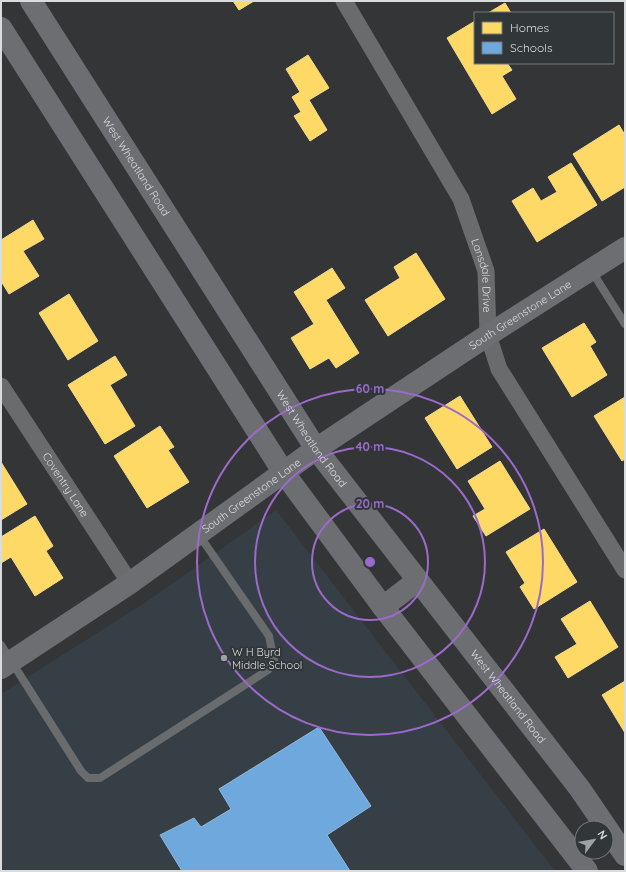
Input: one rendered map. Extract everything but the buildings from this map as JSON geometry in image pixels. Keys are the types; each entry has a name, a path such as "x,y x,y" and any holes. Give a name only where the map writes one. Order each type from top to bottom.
{"main road":[{"name":"West Wheatland Road","path":"31,1 316,449 580,789 625,855"},
{"path":"1,28 284,473 384,607 587,871"},
{"name":"South Greenstone Lane","path":"4,658 130,583 316,449 488,335 625,248"},
{"path":"384,607 417,581"}],"street":[{"name":"Lansdale Drive","path":"344,1 461,199 486,271 488,335 499,369 625,570"},
{"name":"Coventry Lane","path":"1,386 130,583"}],"lane":[{"path":"591,270 625,324"},
{"path":"4,658 46,717 81,771 88,778 100,778 268,670 274,661 269,636 199,534"}],"shaded area":[{"name":"W H Byrd Middle School","path":"276,510 555,871 1,871 1,694 149,600"}],"place":[{"name":"W H Byrd Middle School","path":"224,658"}]}
